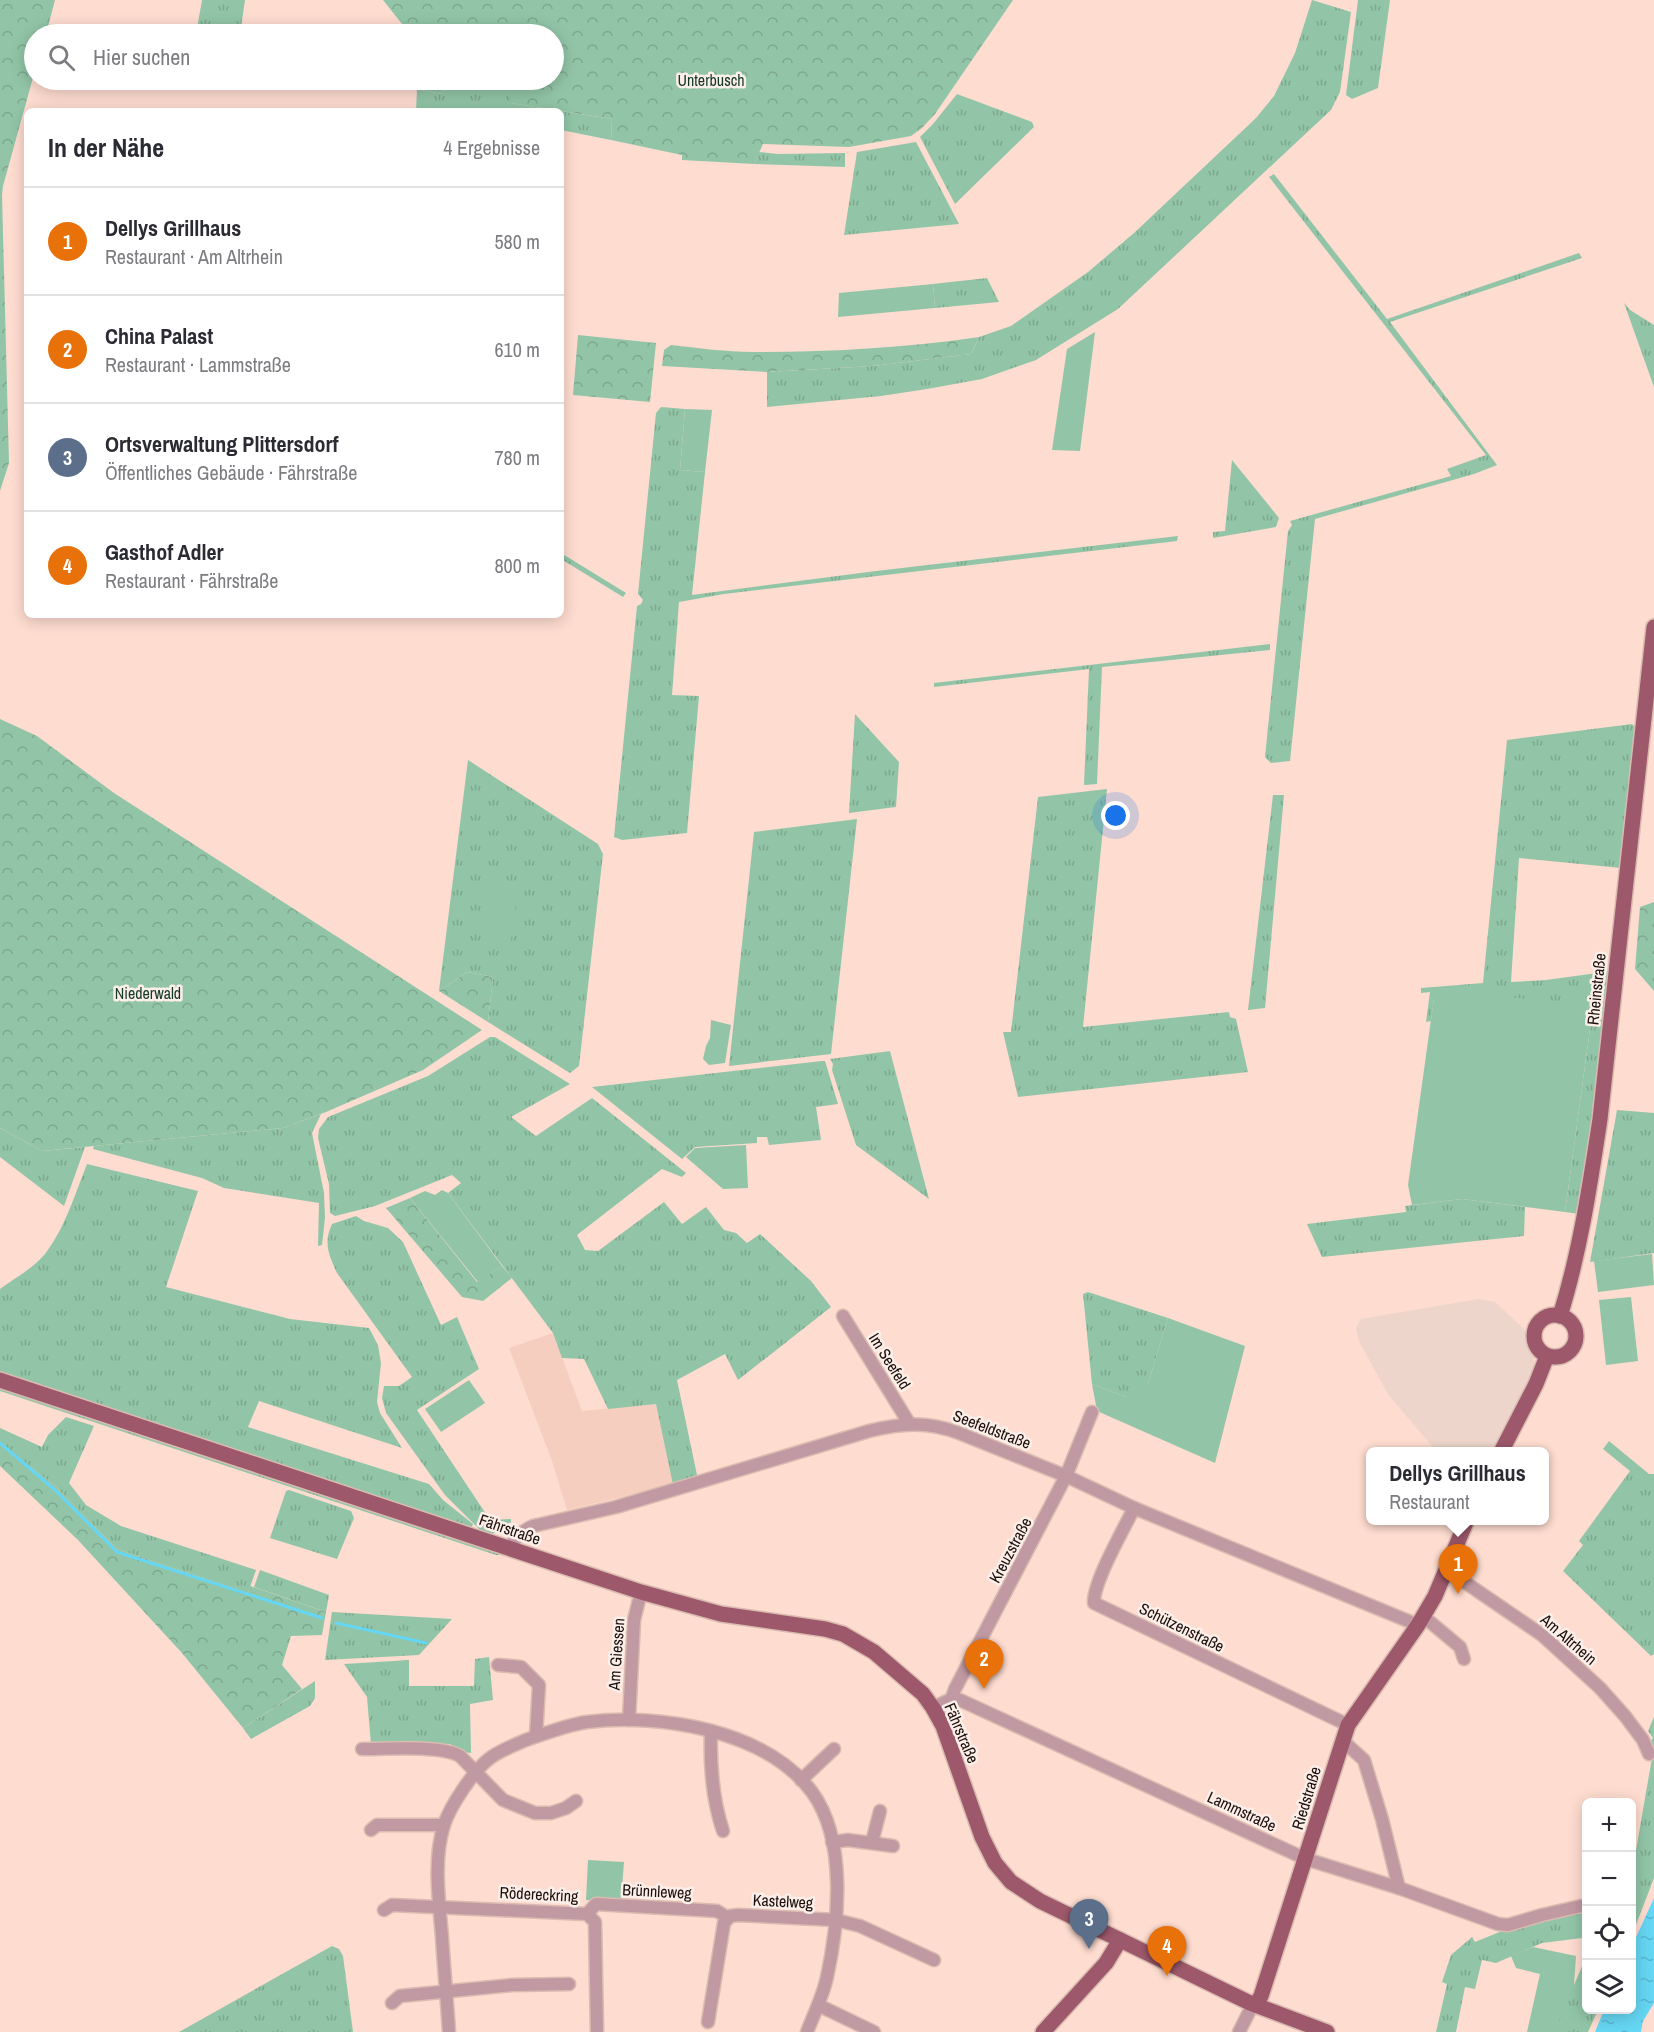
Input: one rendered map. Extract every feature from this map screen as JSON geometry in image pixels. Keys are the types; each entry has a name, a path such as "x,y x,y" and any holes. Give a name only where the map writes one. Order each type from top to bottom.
{"main road":[{"name":"Rheinstraße","path":"1560,1316 1584,1217 1600,1119 1654,627"},
{"path":"1503,1447 1545,1362 1566,1353 1575,1340 1573,1325 1560,1316 1543,1318 1536,1327 1534,1340 1545,1362"},
{"name":"Fährstraße","path":"0,1380 641,1592 721,1614 825,1629 843,1634 874,1652 906,1678 923,1694 933,1708 943,1726 982,1837 994,1863 1011,1882 1040,1901 1253,2004 1327,2032"},
{"name":"Riedstraße","path":"1253,2004 1261,1996 1348,1725 1420,1620 1447,1570 1465,1525"},
{"path":"1043,2032 1106,1963 1120,1940"}],"street":[{"name":"Im Seefeld","path":"843,1316 909,1423"},
{"name":"Kreuzstraße","path":"951,1700 1066,1476 1092,1412"},
{"name":"Seefeldstraße","path":"510,1548 522,1532 533,1526 616,1507 869,1431 909,1423 946,1428 1066,1476 1134,1508 1420,1620"},
{"name":"Schützenstraße","path":"1134,1508 1100,1579 1094,1603 1348,1725"},
{"name":"Am Altrhein","path":"1447,1570 1542,1635 1600,1688 1626,1716 1643,1740 1649,1754"},
{"name":"Am Giessen","path":"629,1720 634,1620 641,1592"},
{"path":"1420,1620 1460,1647 1464,1659"},
{"path":"498,1665 521,1666 539,1685 537,1736"},
{"path":"933,1708 951,1700"},
{"name":"Lammstraße","path":"951,1700 960,1701 1306,1859 1399,1888 1498,1924 1508,1925 1581,1906"},
{"path":"449,2032 439,1906 438,1858 444,1825 456,1799 489,1759 497,1754 537,1736 586,1722 629,1720 675,1723 711,1731 769,1754 801,1780 819,1804 828,1822 832,1842 837,1901 827,1977 807,2032"},
{"path":"711,1731 711,1781 723,1831"},
{"path":"1343,1741 1364,1760 1382,1819 1399,1888"},
{"path":"362,1749 453,1752 460,1756 503,1800 536,1813 551,1813 566,1808 576,1801"},
{"path":"801,1780 834,1749"},
{"path":"872,1842 880,1811"},
{"path":"371,1830 377,1825 444,1825"},
{"path":"832,1842 848,1840 893,1846"},
{"name":"Brünnleweg","path":"587,1914 596,1904 717,1911 728,1918"},
{"name":"Rödereckring","path":"384,1910 392,1905 584,1912 595,1922 597,2032"},
{"name":"Kastelweg","path":"728,1918 738,1915 836,1920"},
{"path":"708,2022 724,1923 728,1918"},
{"path":"836,1920 860,1926 934,1960"},
{"path":"392,2002 400,1996 512,1985 569,1984"},
{"path":"1239,2032 1253,2004"},
{"path":"818,2005 874,2032"}],"shaded area":[{"path":"1479,1299 1495,1302 1524,1329 1534,1353 1534,1368 1519,1403 1495,1447 1433,1447 1388,1394 1359,1341 1356,1328 1361,1319"},
{"path":"553,1333 582,1411 656,1404 673,1485 567,1510 552,1461 509,1348"}],"green space":[{"path":"0,0 55,0 49,24 24,24 24,90 30,90 3,186 9,463 0,491"},
{"path":"202,0 245,0 241,24 198,24"},
{"name":"Unterbusch","path":"383,0 1013,0 935,114 911,136 849,147 763,144 754,164 682,160 682,155 611,140 612,119 564,111 564,108 542,108 510,103 512,90 564,90 564,24 402,24"},
{"path":"1312,0 1351,12 1340,92 1331,110 1118,309 1036,360 982,379 881,396 767,407 767,372 873,366 971,354 979,337 1011,326 1088,272 1134,233 1256,118 1274,96 1295,53"},
{"path":"1358,0 1390,0 1378,88 1352,99 1346,95"},
{"path":"417,90 442,94 445,90 512,90 511,103 542,108 416,108"},
{"path":"422,90 445,90 442,94"},
{"path":"957,94 1032,122 1034,127 955,204 920,137"},
{"path":"564,111 612,119 611,140 564,131"},
{"path":"916,142 959,224 844,235 857,152"},
{"path":"759,152 845,153 845,167 754,164"},
{"path":"1274,174 1387,319 1579,253 1582,258 1390,322 1497,465 1474,474 1315,519 1290,761 1271,763 1265,757 1288,531 1292,525 1290,521 1451,476 1447,469 1486,455 1269,177"},
{"path":"987,278 999,302 935,308 933,284"},
{"path":"933,284 935,308 838,317 839,293"},
{"path":"1624,303 1630,310 1654,325 1654,387"},
{"path":"1095,332 1080,451 1052,450 1067,349"},
{"path":"578,335 656,343 650,402 573,395"},
{"path":"979,337 971,354 873,366 767,372 662,366 664,350 671,345 743,352 810,351 895,347"},
{"path":"661,407 685,409 680,470 705,472 692,595 1178,536 1177,541 724,594 679,602 672,695 699,696 687,833 622,840 614,837 637,606 643,600 638,594 656,413"},
{"path":"685,409 712,410 705,472 680,470"},
{"path":"1232,460 1279,518 1276,527 1213,538 1213,532 1225,531"},
{"path":"564,555 626,593 623,597 564,561"},
{"path":"1270,644 1270,650 1102,667 1097,784 1084,785 1089,669 934,687 934,683"},
{"path":"855,714 899,762 896,807 849,813"},
{"name":"Niederwald","path":"0,719 37,736 114,793 482,1030 423,1070 283,1128 42,1151 0,1128"},
{"path":"1632,724 1637,729 1621,868 1519,858 1511,982 1546,980 1612,971 1598,1102 1579,1214 1565,1212 1593,1007 1434,998 1431,1021 1426,1022 1430,992 1421,993 1421,988 1483,983 1507,740"},
{"path":"468,760 598,844 603,854 579,1066 570,1073 488,1022 493,977 467,972 439,991"},
{"path":"1107,789 1083,1027 1229,1012 1230,1017 1236,1019 1248,1072 1018,1097 1003,1032 1011,1032 1038,797"},
{"path":"1273,795 1284,795 1265,1008 1248,1010"},
{"path":"857,819 831,1054 729,1066 754,832"},
{"path":"495,883 512,884 518,889 511,941 487,939 483,934 488,888"},
{"path":"1654,902 1654,991 1635,969 1640,907"},
{"path":"467,972 493,977 488,1022 439,991"},
{"path":"1459,991 1593,1007 1565,1212 1462,1199 1412,1205 1408,1185 1434,998 1438,994"},
{"path":"711,1020 731,1025 725,1063 709,1065 703,1059 710,1038"},
{"path":"490,1037 495,1037 570,1084 511,1117 536,1136 592,1098 686,1173 682,1177 662,1169 577,1235 585,1250 598,1251 664,1202 682,1224 706,1207 724,1230 736,1233 747,1243 760,1234 811,1281 831,1307 738,1380 725,1354 677,1380 697,1475 673,1485 656,1404 608,1409 584,1359 562,1358 553,1333 448,1193 461,1183 452,1175 375,1206 335,1216 330,1213 329,1184 318,1138 319,1129 328,1117 428,1076"},
{"path":"890,1051 929,1199 856,1145 832,1070 833,1064 830,1059"},
{"path":"825,1061 838,1104 816,1107 821,1140 769,1145 767,1137 757,1137 757,1143 695,1147 682,1159 592,1087"},
{"path":"1617,1110 1654,1113 1654,1253 1590,1262"},
{"path":"321,1114 312,1133 324,1193 325,1218 322,1245 318,1246 319,1203 224,1188 202,1178 93,1149 94,1146 283,1128"},
{"path":"0,1128 42,1151 85,1147 64,1206 0,1157"},
{"path":"746,1145 748,1188 723,1189 686,1157 695,1148"},
{"path":"87,1164 198,1191 166,1287 290,1319 369,1328 378,1345 381,1363 377,1402 380,1413 402,1448 259,1401 248,1427 429,1484 443,1500 473,1524 471,1529 0,1373 0,1289 35,1264 52,1244 69,1210"},
{"path":"442,1190 448,1193 502,1266 478,1282 410,1198 425,1191 435,1195"},
{"path":"410,1198 477,1282 502,1266 512,1278 483,1301 462,1297 386,1208"},
{"path":"1462,1199 1525,1207 1524,1236 1322,1257 1307,1224 1406,1212 1405,1206"},
{"path":"356,1216 364,1221 388,1228 403,1242 441,1325 457,1317 479,1369 417,1410 490,1520 511,1519 511,1522 491,1535 483,1533 445,1495 386,1413 382,1398 384,1386 399,1386 412,1377 337,1273 328,1249 328,1237 332,1224"},
{"path":"1652,1254 1654,1285 1598,1292 1594,1261"},
{"path":"1088,1292 1168,1318 1148,1384 1126,1397 1092,1384 1083,1294"},
{"path":"1631,1297 1638,1361 1606,1365 1599,1300"},
{"path":"1168,1318 1245,1346 1215,1463 1097,1411 1092,1384 1126,1397 1132,1379 1148,1384"},
{"path":"469,1380 485,1403 441,1432 425,1409"},
{"path":"0,1385 500,1552 499,1555 0,1391"},
{"path":"66,1417 94,1426 69,1483 86,1505 121,1526 256,1570 248,1593 117,1549 54,1485 0,1443 0,1428 42,1447 48,1435"},
{"path":"1609,1441 1649,1474 1654,1474 1654,1654 1651,1656 1563,1571 1583,1545 1579,1541 1630,1471 1603,1449"},
{"path":"0,1443 54,1485 117,1549 248,1593 250,1586 326,1612 322,1635 291,1636 282,1665 302,1689 243,1728 182,1653 78,1540 0,1466"},
{"path":"289,1490 351,1511 354,1518 337,1559 270,1538 286,1491"},
{"path":"260,1570 329,1595 326,1612 254,1587"},
{"path":"332,1612 452,1619 419,1655 325,1660"},
{"path":"489,1657 493,1700 470,1704 471,1753 462,1752 450,1744 371,1745 367,1697 344,1664 409,1660 409,1686 474,1686 475,1659"},
{"path":"315,1681 315,1698 310,1706 251,1739 243,1728"},
{"path":"1654,1717 1654,1878 1636,1925 1636,1850 1652,1758 1650,1742 1653,1738 1648,1731"},
{"path":"588,1860 624,1862 621,1902 586,1900"},
{"path":"1582,1912 1582,1938 1542,1943 1496,1963 1482,1960 1475,1989 1465,1987 1456,2032 1436,2032 1447,1984 1442,1982 1451,1955 1472,1937 1475,1942 1502,1931 1509,1931 1554,1916"},
{"path":"332,1946 339,1949 343,1956 353,2032 179,2032"},
{"path":"1533,1947 1576,1956 1574,1985 1554,2032 1527,2032 1540,1974 1516,1968 1511,1956"},
{"path":"1582,1966 1582,2014 1596,2014 1588,2032 1527,2032 1574,1985"}],"water":[{"path":"1654,1898 1654,2003 1643,2021 1641,2032 1595,2032 1602,2014 1636,2014 1636,1937"}],"waterway":[{"path":"0,1443 55,1490 117,1552 322,1618"},
{"path":"336,1623 426,1643"}],"place":[{"name":"Dellys Grillhaus","path":"1458,1594"},
{"name":"China Palast","path":"984,1689"},
{"name":"Ortsverwaltung Plittersdorf","path":"1089,1949"},
{"name":"Gasthof Adler","path":"1167,1976"}]}
